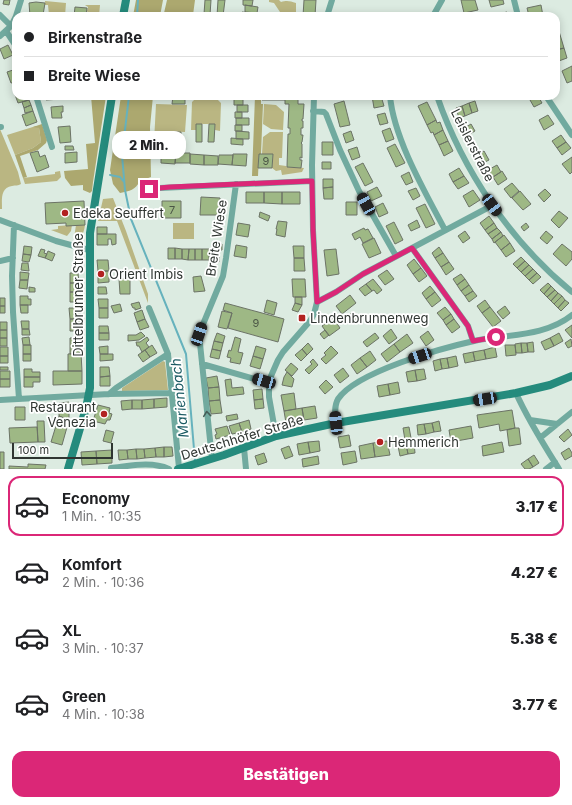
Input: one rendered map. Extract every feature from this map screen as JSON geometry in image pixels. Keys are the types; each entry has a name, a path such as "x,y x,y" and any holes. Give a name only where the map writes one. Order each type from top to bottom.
{"street":[{"path":"17,12 21,0"},
{"path":"124,12 126,0"},
{"path":"328,12 332,0"},
{"path":"514,0 517,12"},
{"path":"435,12 440,2"},
{"path":"0,15 12,37"},
{"path":"0,36 12,22"},
{"path":"37,100 52,147"},
{"name":"Dittelbrunner Straße","path":"68,469 89,396 91,383 90,233 111,100"},
{"path":"276,436 269,397 270,383 274,368 288,346 310,321 314,314 317,302 312,181 314,100"},
{"path":"391,100 400,137 418,178 445,230"},
{"name":"Leislerstraße","path":"438,100 462,154 492,205 530,251 572,292"},
{"path":"549,100 572,135"},
{"path":"313,111 324,112 326,114 340,150 359,190 396,256"},
{"name":"Breite Wiese","path":"149,189 312,181"},
{"name":"Breite Wiese","path":"209,459 199,334 223,276 236,184"},
{"path":"317,302 336,292 363,274 492,205"},
{"path":"0,220 56,241 89,250"},
{"path":"14,225 13,312 19,399"},
{"path":"412,248 468,326 473,341"},
{"path":"0,261 13,258"},
{"path":"149,308 168,354 181,468"},
{"path":"336,423 336,404 342,394 353,385 376,373 431,352 473,341 545,329 558,324 572,315"},
{"path":"109,394 168,354"},
{"path":"202,364 270,383"},
{"name":"Deutschhöfer Straße","path":"181,468 276,436 336,423 516,393 550,385 572,376"},
{"path":"0,400 109,394 172,393"},
{"path":"516,393 522,407 559,469"},
{"path":"540,438 572,412"},
{"path":"530,420 557,424"},
{"path":"244,448 246,469"},
{"path":"546,469 555,462"},
{"path":"111,468 159,465 169,469"}],"shaded area":[{"path":"136,0 163,0 161,12 134,12"},
{"path":"167,0 195,0 193,12 164,12"},
{"path":"269,0 279,0 281,2 288,1 296,3 296,12 280,12 274,3 269,2"},
{"path":"45,1 66,3 65,12 49,12 48,5 45,5"},
{"path":"85,5 100,5 99,12 88,12 88,7"},
{"path":"91,100 105,100 92,191 90,193 83,190 83,185 71,186 65,178 64,171 88,169 86,144 95,143"},
{"path":"120,100 153,100 150,127 151,177 140,181 132,190 120,193 113,184 110,170"},
{"path":"194,100 218,100 221,103 220,131 215,130 215,124 197,124 196,130 191,130 192,102"},
{"path":"255,100 261,100 261,104 263,104 261,154 259,154 258,176 252,176"},
{"path":"156,104 187,105 185,132 158,131 157,145 155,145 154,142"},
{"path":"264,104 276,105 284,112 283,130 271,129 263,124"},
{"path":"42,124 47,140 46,143 38,150 20,156 27,177 23,178 15,155 33,148 41,142 39,128 33,127"},
{"path":"36,126 39,128 41,142 33,148 15,155 7,135"},
{"path":"0,129 18,172 21,184 5,189 2,195 2,209 0,209"},
{"path":"270,132 283,132 282,158 279,158 279,165 304,168 302,172 282,175 281,170 276,171 272,168 273,154 262,154 263,137"},
{"path":"60,171 61,177 57,181 25,184 23,178 55,174 55,172"},
{"path":"113,198 148,294 148,303 117,221 98,221 103,199"},
{"path":"173,223 194,223 194,239 173,239"},
{"path":"72,225 71,231 67,236 51,230 58,229 58,226"},
{"path":"76,225 85,225 84,232 76,239 74,238"},
{"path":"163,361 165,362 168,390 122,391 122,388"}],"building":[{"path":"4,0 10,0 9,5 3,4"},
{"path":"205,0 211,0 210,12 204,12"},
{"path":"218,0 225,0 224,12 217,12"},
{"path":"243,0 253,0 252,6 243,5"},
{"path":"304,0 316,0 315,12 303,12"},
{"path":"461,0 475,0 478,10 464,12"},
{"path":"489,0 503,0 504,4 491,7"},
{"path":"29,3 45,3 44,12 30,12"},
{"path":"245,5 258,7 257,12 245,12"},
{"path":"541,5 542,12 528,12 527,8"},
{"path":"75,7 87,8 86,12 74,12"},
{"path":"560,35 564,48 560,49"},
{"path":"8,45 12,55 4,59 0,49"},
{"path":"564,48 567,58 560,61 560,49"},
{"path":"572,66 572,81 567,83 562,71"},
{"path":"12,70 12,83 11,83 7,72"},
{"path":"17,100 29,100 18,103"},
{"path":"29,100 31,105 24,108 22,102"},
{"path":"172,100 185,100 185,104 172,104"},
{"path":"234,100 243,100 243,105 234,105"},
{"path":"285,100 298,100 298,104 304,104 302,119 303,128 301,128 301,135 303,135 301,143 302,158 300,157 300,160 302,160 301,168 287,167 288,134 290,134 290,128 288,128 289,104 285,104"},
{"path":"373,100 382,100 384,106 374,108"},
{"path":"530,100 540,100 542,103 534,107"},
{"path":"344,101 350,125 340,127 334,104"},
{"path":"475,101 478,111 472,113 469,103"},
{"path":"427,102 436,120 427,125 418,106"},
{"path":"469,103 472,113 465,116 462,106"},
{"path":"31,105 33,111 25,113 24,108"},
{"path":"237,105 248,105 248,112 237,112"},
{"path":"63,106 63,112 61,112 62,118 52,118 51,107"},
{"path":"462,106 465,116 459,118 456,108"},
{"path":"33,111 37,122 26,126 22,115"},
{"path":"235,112 242,112 242,118 235,118"},
{"path":"385,113 388,123 380,125 377,115"},
{"path":"548,115 554,124 544,130 539,120"},
{"path":"236,118 249,118 249,125 236,125"},
{"path":"436,120 437,123 440,122 443,130 434,135 433,132 431,133 427,125"},
{"path":"196,124 202,124 202,142 196,142"},
{"path":"209,124 215,124 214,142 208,142"},
{"path":"471,124 475,131 467,136 463,129"},
{"path":"235,125 242,125 242,131 235,131"},
{"path":"70,126 71,142 60,143 58,127"},
{"path":"390,128 394,139 386,142 382,131"},
{"path":"443,130 448,141 439,145 434,135"},
{"path":"236,131 249,132 249,139 236,139"},
{"path":"351,131 354,140 346,143 343,134"},
{"path":"173,132 181,132 181,144 178,144 178,146 169,144 170,135 173,135"},
{"path":"561,135 566,142 557,148 552,141"},
{"path":"231,138 243,139 243,145 231,144"},
{"path":"448,141 453,151 444,156 439,145"},
{"path":"322,142 333,142 333,155 322,155"},
{"path":"566,142 571,148 562,155 557,148"},
{"path":"395,144 405,163 396,167 387,148"},
{"path":"65,146 73,146 74,150 65,150"},
{"path":"357,147 360,157 352,160 348,150"},
{"path":"38,151 40,157 45,155 49,167 37,172 30,153"},
{"path":"161,151 176,151 175,164 161,163"},
{"path":"484,151 489,160 481,164 477,156"},
{"path":"77,152 77,162 65,163 65,153"},
{"path":"176,153 190,153 190,163 175,163"},
{"path":"190,154 204,155 204,165 190,164"},
{"path":"233,154 247,154 246,166 232,165"},
{"path":"259,154 273,154 272,168 258,168"},
{"path":"204,155 218,156 218,165 204,165"},
{"path":"219,155 233,155 232,165 218,164"},
{"path":"572,157 572,172 570,174 562,164"},
{"path":"322,162 331,162 331,169 322,169"},
{"path":"363,163 373,182 365,186 355,167"},
{"path":"497,165 501,172 493,177 488,170"},
{"path":"459,168 464,176 453,182 449,174"},
{"path":"502,171 507,179 498,185 493,177"},
{"path":"409,172 413,182 406,185 401,176"},
{"path":"464,176 469,183 458,189 453,182"},
{"path":"323,179 333,179 333,187 323,188"},
{"path":"512,183 519,191 511,198 504,189"},
{"path":"333,187 333,199 324,199 323,188"},
{"path":"377,187 382,196 371,201 367,192"},
{"path":"416,188 420,196 413,200 408,191"},
{"path":"545,189 551,195 544,202 538,195"},
{"path":"473,190 480,200 469,207 463,196"},
{"path":"520,191 531,204 523,210 512,198"},
{"path":"246,192 264,192 264,203 246,203"},
{"path":"264,192 282,192 282,204 264,203"},
{"path":"282,192 300,192 300,204 282,204"},
{"path":"201,197 220,198 220,215 200,215"},
{"name":"Edeka Seuffert","path":"84,201 85,225 66,226 66,223 46,224 45,203"},
{"path":"162,201 181,201 181,218 162,218"},
{"path":"346,202 357,202 357,215 346,215"},
{"path":"383,203 388,213 379,217 375,207"},
{"path":"425,204 435,224 426,228 416,208"},
{"path":"559,211 568,218 559,228 551,220"},
{"path":"260,212 270,216 268,221 259,217"},
{"path":"489,216 494,223 485,230 480,223"},
{"path":"417,220 420,227 411,231 408,225"},
{"path":"278,221 287,222 285,237 276,235"},
{"path":"394,222 403,240 395,244 386,226"},
{"path":"238,223 250,225 248,237 236,235"},
{"path":"494,223 497,228 488,234 485,230"},
{"path":"526,223 529,227 524,231 521,227"},
{"path":"97,227 107,227 107,234 97,234"},
{"path":"364,228 365,230 368,229 373,238 363,243 360,237 355,240 352,234"},
{"path":"497,228 501,232 492,239 488,234"},
{"path":"465,231 470,238 463,243 458,236"},
{"path":"546,231 553,237 547,244 540,238"},
{"path":"501,232 503,236 494,243 492,239"},
{"path":"97,234 116,234 116,244 112,245 111,239 108,239 108,245 97,245"},
{"path":"504,235 510,243 501,250 495,242"},
{"path":"374,238 381,253 369,258 362,244"},
{"path":"510,243 515,251 506,257 501,250"},
{"path":"216,244 222,244 222,250 216,250"},
{"path":"562,244 572,252 572,259 566,266 553,254"},
{"path":"236,245 247,247 246,258 234,256"},
{"path":"24,246 32,247 31,255 23,254"},
{"path":"293,246 304,246 304,258 294,258"},
{"path":"439,247 443,253 435,258 432,253"},
{"path":"168,248 175,248 175,259 168,259"},
{"path":"175,248 182,249 182,259 175,259"},
{"path":"41,249 45,250 44,253 47,254 45,258 38,256"},
{"path":"182,249 189,249 188,260 182,259"},
{"path":"189,249 195,249 195,260 188,260"},
{"path":"195,249 202,249 202,260 195,260"},
{"path":"202,249 209,249 209,260 202,260"},
{"path":"336,249 339,274 327,276 324,250"},
{"path":"48,251 55,254 52,261 45,258"},
{"path":"443,253 449,262 441,267 435,258"},
{"path":"23,254 31,255 29,262 22,261"},
{"path":"212,256 219,257 219,262 211,262"},
{"path":"521,257 525,261 517,268 513,264"},
{"path":"294,258 304,258 305,271 294,271"},
{"path":"414,259 421,268 413,274 407,265"},
{"path":"97,260 108,260 109,271 98,271"},
{"path":"525,261 529,265 521,272 517,268"},
{"path":"449,262 454,269 446,275 441,267"},
{"path":"22,263 28,263 29,271 21,270"},
{"path":"529,265 533,269 525,276 521,272"},
{"path":"421,268 427,276 419,282 413,274"},
{"path":"533,269 537,273 529,280 525,276"},
{"path":"387,270 394,279 385,285 378,276"},
{"path":"98,271 109,271 109,282 98,283"},
{"path":"20,272 29,273 28,280 20,280"},
{"path":"70,273 78,273 79,283 70,283"},
{"path":"537,273 541,277 533,284 529,280"},
{"path":"461,274 465,279 457,285 453,279"},
{"path":"201,276 205,291 194,292 193,277"},
{"path":"130,278 130,294 120,294 119,279"},
{"path":"292,279 305,279 306,297 293,297"},
{"path":"373,279 382,290 377,294 366,284"},
{"path":"465,279 469,285 461,291 457,285"},
{"path":"20,280 28,280 27,289 19,288"},
{"path":"70,283 79,283 79,292 70,292"},
{"path":"548,283 551,286 544,294 540,290"},
{"path":"366,284 372,291 365,296 359,289"},
{"path":"469,285 473,291 465,296 461,291"},
{"path":"430,286 435,292 426,299 422,293"},
{"path":"551,286 555,290 547,297 544,294"},
{"path":"29,287 35,288 35,292 29,292"},
{"path":"98,287 106,287 107,294 98,294"},
{"path":"555,290 558,293 551,301 547,297"},
{"path":"473,291 477,296 469,302 465,296"},
{"path":"70,292 79,292 79,302 70,302"},
{"path":"435,292 441,300 432,307 426,299"},
{"path":"558,293 562,296 554,304 551,301"},
{"path":"350,295 356,303 342,314 336,306"},
{"path":"20,296 28,296 28,299 31,299 31,305 20,305"},
{"path":"562,296 565,300 558,308 554,304"},
{"path":"295,297 302,297 302,305 295,303"},
{"path":"0,298 5,298 5,306 0,306"},
{"path":"98,299 108,299 108,308 99,308"},
{"path":"267,300 277,303 274,315 264,312"},
{"path":"485,300 490,307 482,313 477,306"},
{"path":"565,300 569,303 561,311 558,308"},
{"path":"139,302 141,308 135,310 131,304"},
{"path":"225,303 284,319 278,342 228,328 232,313 223,310"},
{"path":"295,303 302,305 298,312 292,310"},
{"path":"120,304 122,311 114,313 111,306"},
{"path":"20,305 28,305 28,313 21,313"},
{"path":"0,306 5,306 5,313 0,313"},
{"path":"505,306 510,313 503,319 497,312"},
{"path":"445,307 451,314 443,320 437,313"},
{"path":"490,307 501,321 493,327 482,313"},
{"path":"69,308 80,308 80,319 70,319"},
{"path":"99,308 108,308 108,318 99,318"},
{"path":"142,310 145,319 137,322 134,313"},
{"path":"222,311 232,313 227,329 218,327"},
{"path":"353,312 357,319 350,324 345,318"},
{"path":"451,314 454,319 446,325 443,320"},
{"path":"333,318 340,328 329,336 322,326"},
{"path":"70,319 80,319 80,331 70,331"},
{"path":"145,319 149,327 140,330 137,322"},
{"path":"454,319 460,327 452,333 446,325"},
{"path":"21,321 29,321 29,329 22,329"},
{"path":"0,322 7,322 7,330 0,330"},
{"path":"572,325 572,338 565,330"},
{"path":"99,326 108,326 109,333 99,333"},
{"path":"22,329 29,329 30,335 22,335"},
{"path":"391,329 397,338 389,344 383,336"},
{"path":"0,330 7,330 7,338 0,338"},
{"path":"325,330 329,335 324,339 320,334"},
{"path":"428,331 434,340 426,346 420,337"},
{"path":"141,332 145,336 139,340 128,341 128,335 136,335"},
{"path":"99,333 109,333 109,340 99,340"},
{"path":"217,333 225,336 223,343 214,341"},
{"path":"375,333 379,338 367,347 363,342"},
{"path":"559,333 563,341 554,346 550,338"},
{"path":"407,334 413,343 400,352 394,344"},
{"path":"29,337 30,345 23,345 22,338"},
{"path":"147,337 149,340 146,343 149,347 142,352 139,346 137,346 136,342 140,342"},
{"path":"235,337 241,339 238,352 243,353 240,364 230,362 231,358 227,357 229,350 231,351"},
{"path":"0,338 7,338 7,346 0,346"},
{"path":"70,338 81,338 81,353 70,354"},
{"path":"550,338 554,346 545,350 541,342"},
{"path":"571,339 572,346 568,348 565,343"},
{"path":"214,341 223,343 221,351 212,349"},
{"path":"533,342 534,352 528,352 527,343"},
{"path":"308,343 313,349 307,355 302,349"},
{"path":"521,343 527,343 528,352 522,353"},
{"path":"521,343 522,353 516,353 515,344"},
{"path":"394,344 400,352 387,362 381,354"},
{"path":"23,345 31,345 31,354 23,354"},
{"path":"152,345 157,353 150,357 145,350"},
{"path":"505,345 515,345 516,355 506,356"},
{"path":"108,346 108,354 100,354 99,347"},
{"path":"256,346 266,349 263,359 253,356"},
{"path":"331,346 338,353 326,364 321,359 326,355 324,353"},
{"path":"0,347 8,347 8,356 0,356"},
{"path":"495,347 497,357 486,359 484,350"},
{"path":"212,349 221,351 219,359 210,357"},
{"path":"302,349 307,355 301,361 295,355"},
{"path":"145,350 150,357 143,362 138,355"},
{"path":"484,350 486,359 475,361 473,352"},
{"path":"370,351 376,360 367,367 360,358"},
{"path":"473,352 475,361 465,363 463,354"},
{"path":"81,353 82,371 68,371 68,354"},
{"path":"23,354 31,354 31,361 23,361"},
{"path":"100,354 113,354 113,360 100,361"},
{"path":"0,356 8,356 8,363 0,363"},
{"path":"253,356 263,359 260,369 250,366"},
{"path":"456,356 458,366 449,368 447,358"},
{"path":"360,358 367,367 357,374 351,365"},
{"path":"447,358 449,368 442,369 440,359"},
{"path":"313,359 318,365 309,374 305,370 312,364 310,362"},
{"path":"440,359 442,369 435,371 433,361"},
{"path":"291,363 298,369 292,376 285,370"},
{"path":"0,367 8,367 8,370 0,370"},
{"path":"100,367 109,367 110,376 100,377"},
{"path":"343,368 349,376 340,383 334,375"},
{"path":"24,369 32,369 32,372 40,372 40,377 24,377"},
{"path":"424,369 426,379 417,381 415,370"},
{"path":"415,370 417,381 408,382 406,372"},
{"path":"0,371 10,371 10,379 0,379"},
{"path":"53,371 82,371 82,384 53,385"},
{"path":"287,372 294,379 292,387 282,385"},
{"path":"110,376 110,386 100,386 100,377"},
{"path":"217,376 219,387 208,388 206,378"},
{"path":"24,377 40,377 40,382 33,382 33,387 24,387"},
{"path":"0,379 10,379 10,387 0,387"},
{"path":"231,379 232,388 243,387 244,394 227,396 225,380"},
{"path":"326,380 333,387 325,394 319,387"},
{"path":"398,382 400,393 390,395 388,384"},
{"path":"388,384 390,395 379,397 377,386"},
{"path":"219,387 220,400 209,401 208,388"},
{"path":"262,389 263,399 254,400 253,390"},
{"path":"294,393 296,409 284,411 281,395"},
{"path":"167,398 167,407 154,408 154,399"},
{"path":"154,399 154,408 142,409 142,400"},
{"path":"263,399 264,408 255,409 254,400"},
{"path":"132,400 132,409 122,410 121,401"},
{"path":"132,400 142,400 142,409 132,409"},
{"path":"220,400 222,413 211,414 209,401"},
{"path":"69,402 69,420 59,416 59,403"},
{"path":"98,405 110,408 109,413 112,414 110,420 107,420 105,424 93,421"},
{"path":"315,406 317,418 304,420 302,408"},
{"path":"15,407 25,407 25,420 15,420"},
{"path":"302,408 304,420 286,423 284,411"},
{"path":"512,410 515,428 500,431 499,424 479,428 477,415"},
{"path":"237,414 238,419 227,421 226,416"},
{"path":"59,416 69,420 62,445 51,442"},
{"path":"249,420 251,429 242,432 239,423"},
{"path":"37,421 44,421 45,442 38,442"},
{"path":"439,421 441,431 434,432 432,423"},
{"path":"239,423 242,432 232,434 229,426"},
{"path":"432,423 434,432 426,434 424,424"},
{"path":"424,424 426,434 418,435 417,425"},
{"path":"227,426 230,435 216,439 215,435 217,434 215,429"},
{"path":"471,426 473,438 451,442 449,430"},
{"path":"37,427 38,442 10,443 9,428"},
{"path":"409,427 411,438 405,440 403,428"},
{"path":"519,428 521,444 509,446 507,430"},
{"path":"568,429 572,435 564,442 559,437"},
{"path":"106,430 114,432 111,443 103,441"},
{"path":"349,435 351,446 340,448 338,437"},
{"path":"319,441 320,451 310,453 308,442"},
{"path":"387,441 390,455 375,457 373,443"},
{"path":"308,442 310,453 299,455 297,444"},
{"path":"502,442 504,452 483,456 482,446"},
{"path":"373,443 375,457 361,459 359,446"},
{"path":"414,443 415,453 408,454 406,444"},
{"path":"406,444 408,454 400,456 398,446"},
{"path":"289,446 293,456 285,459 281,449"},
{"path":"164,447 164,457 156,457 155,448"},
{"path":"164,447 172,447 173,456 164,457"},
{"path":"155,448 156,457 145,458 144,449"},
{"path":"569,448 572,456 565,460 561,453"},
{"path":"136,449 137,459 128,459 127,450"},
{"path":"136,449 144,449 145,458 137,459"},
{"path":"112,450 112,463 97,464 96,451"},
{"path":"118,450 127,450 128,459 119,460"},
{"path":"96,451 97,464 82,465 81,452"},
{"path":"355,451 357,462 343,465 341,453"},
{"path":"0,452 4,452 4,469 0,469"},
{"path":"264,453 267,462 258,465 255,456"},
{"path":"534,455 539,463 533,467 528,459"},
{"path":"318,456 319,464 303,467 302,459"},
{"path":"528,459 533,467 525,469 521,464"},
{"path":"28,464 46,465 45,469 9,469 9,466 28,467"}],"waterway":[{"name":"Marienbach","path":"137,12 138,0"},
{"name":"Marienbach","path":"129,100 122,155 125,190 131,219 186,354 195,461"},
{"path":"110,175 120,177 124,182"}],"place":[{"name":"Edeka Seuffert","path":"65,213"},
{"name":"Orient Imbis","path":"101,274"},
{"name":"Lindenbrunnenweg","path":"302,318"},
{"name":"Restaurant Venezia","path":"104,414"},
{"name":"Hemmerich","path":"380,442"}],"route":[{"path":"149,189 312,181 317,302 336,292 363,274 412,248 468,326 473,341 496,337"}]}
